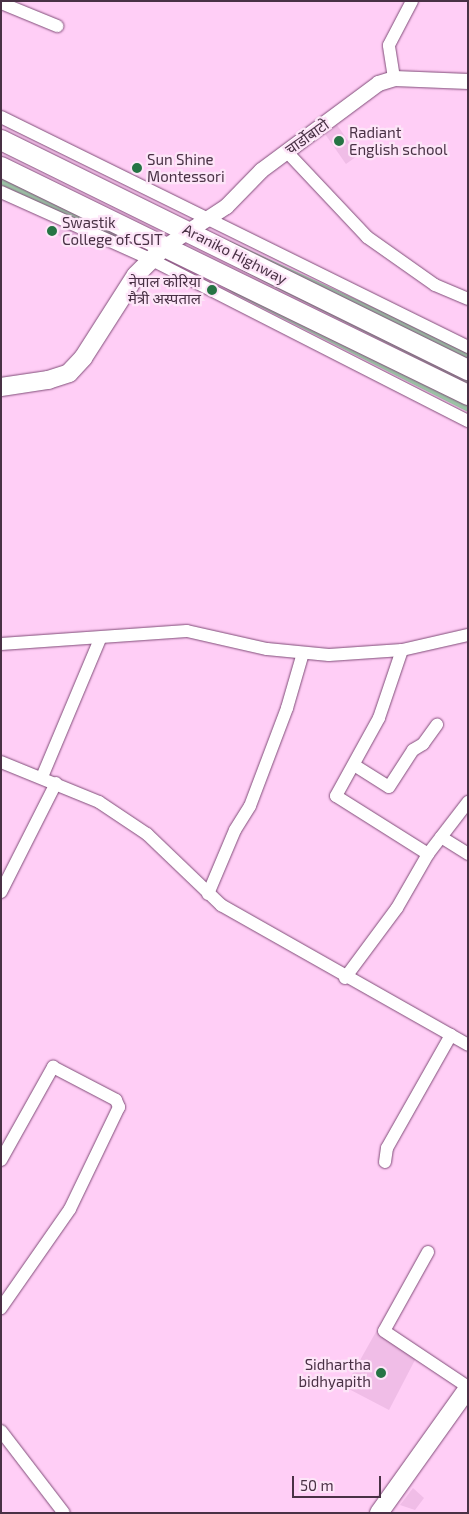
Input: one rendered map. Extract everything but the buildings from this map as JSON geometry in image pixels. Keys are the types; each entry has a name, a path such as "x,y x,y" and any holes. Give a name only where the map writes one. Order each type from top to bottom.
{"highway":[{"name":"Araniko Highway","path":"1,140 198,225 468,370"},
{"name":"Araniko Highway","path":"1,167 157,253 468,395"}],"main road":[{"path":"1,387 48,380 69,373 82,358 136,275 157,253"},
{"path":"379,1513 468,1388"}],"street":[{"path":"394,78 389,45 412,1"},
{"path":"1,3 57,26"},
{"name":"चार्डोबाटो","path":"157,253 226,206 261,170 378,83 394,78 468,81"},
{"path":"1,117 198,225 468,347"},
{"path":"286,152 367,237 435,285 468,299"},
{"path":"1,192 157,253 468,421"},
{"path":"1,644 100,639 187,631 267,649 303,653 402,650 468,635"},
{"path":"42,777 100,639"},
{"path":"402,650 379,718 336,796 428,854"},
{"path":"208,894 235,830 250,806 286,708 303,653"},
{"path":"354,765 389,787 413,750 423,744 437,725"},
{"path":"1,762 56,782 99,802 147,834 221,905 345,978 468,1045"},
{"path":"1,892 56,782"},
{"path":"345,978 397,908 428,854 468,802"},
{"path":"441,837 468,854"},
{"path":"385,1162 387,1148 450,1035"},
{"path":"1,1160 53,1067 116,1100 119,1107 70,1209 1,1308"},
{"path":"428,1252 384,1331 468,1388"},
{"path":"1,1431 64,1513"}],"shaded area":[{"name":"Radiant English school","path":"337,125 358,155 346,164 325,134"},
{"path":"62,226 82,236 77,245 57,235"},
{"name":"Sidhartha bidhyapith","path":"377,1330 416,1358 389,1410 345,1387"},
{"path":"413,1488 424,1498 415,1510 400,1505"}],"green space":[{"path":"1,178 134,242 133,246 1,185"},
{"path":"230,241 468,351 468,360 229,243"},
{"path":"222,260 468,379 468,384 280,290"},
{"path":"214,281 468,403 468,412 233,293"}],"place":[{"name":"Radiant English school","path":"339,141"},
{"name":"Sun Shine Montessori","path":"137,168"},
{"name":"Swastik College of CSIT","path":"52,231"},
{"name":"नेपाल कोरिया मैत्री अस्पताल","path":"212,290"},
{"name":"Sidhartha bidhyapith","path":"381,1373"}]}
